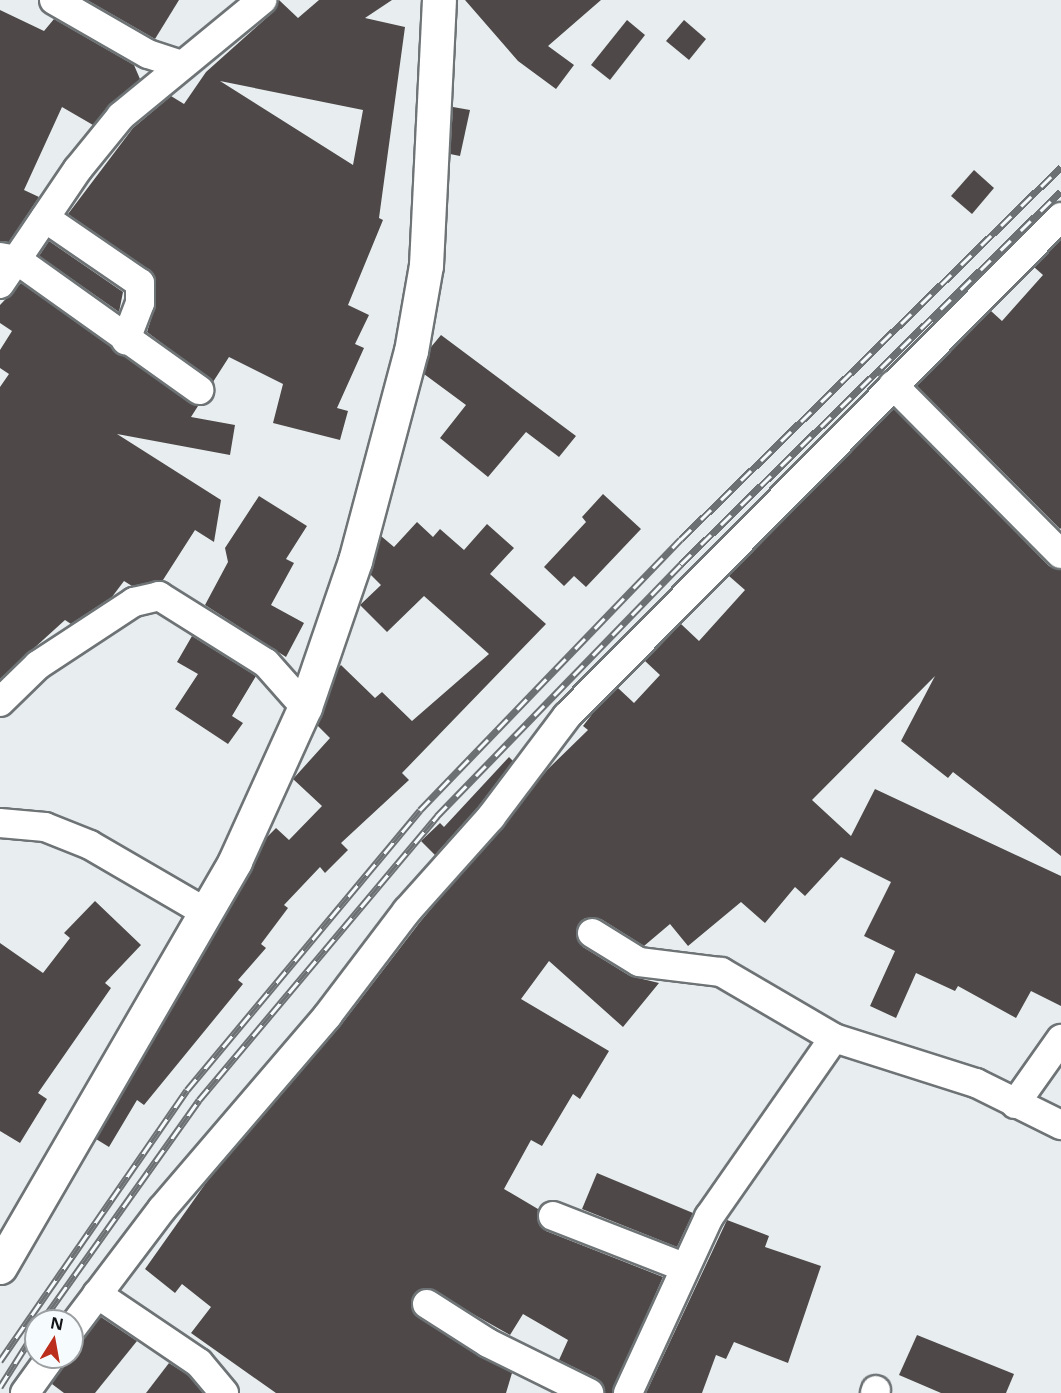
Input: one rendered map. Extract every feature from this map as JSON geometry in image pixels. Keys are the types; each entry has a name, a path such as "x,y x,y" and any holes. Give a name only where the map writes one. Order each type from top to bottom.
{"main road":[{"path":"0,1268 258,817 305,707 355,561 411,351 426,265 440,0"}],"street":[{"path":"54,0 148,54 179,64"},
{"path":"0,284 9,258 45,218 99,142 179,64 262,0"},
{"path":"45,218 140,284 140,303 126,340"},
{"path":"84,1312 407,911 491,817 567,716 1061,218"},
{"path":"9,258 199,390"},
{"path":"893,385 1061,554"},
{"path":"0,702 38,664 134,602 159,596 266,663 305,707"},
{"path":"0,823 45,827 90,845 205,912"},
{"path":"592,933 639,962 720,972 834,1038 976,1083 1061,1125"},
{"path":"628,1393 684,1267 709,1217 834,1038"},
{"path":"1015,1104 1061,1039"},
{"path":"553,1216 684,1267"},
{"path":"97,1294 200,1363 224,1393"},
{"path":"427,1304 488,1343 589,1393"},
{"path":"25,1393 42,1369"}],"building":[{"path":"87,0 179,0 155,39"},
{"path":"279,0 298,18 319,0 392,0 365,18 405,27 379,218 383,220 348,305 369,315 355,344 364,348 337,408 348,411 340,440 273,423 283,384 229,357 213,382 147,332 156,303 154,275 68,214 133,128 171,96 184,104 206,72 272,13","holes":["220,81 363,110 353,165"]},
{"path":"465,0 601,0 548,46 574,65 556,89 518,61"},
{"path":"0,10 44,31 54,19 134,65 140,79 93,125 62,107 24,190 39,197 9,242 0,241"},
{"path":"627,20 645,35 610,80 591,65"},
{"path":"684,20 706,39 689,60 666,41"},
{"path":"453,107 470,110 460,156 450,154"},
{"path":"974,170 994,188 972,214 951,196"},
{"path":"1061,240 1060,529 917,386 991,311 1002,321 1043,275 1034,267"},
{"path":"49,241 123,292 119,312 39,256"},
{"path":"21,283 198,406 191,417 235,425 230,455 117,434 221,500 214,542 195,530 163,580 132,586 124,581 112,597 71,624 65,620 0,679 0,387 9,374 0,368 0,350 12,331 0,323 0,305"},
{"path":"441,335 576,436 559,457 526,432 488,477 440,438 466,405 424,374 431,347"},
{"path":"894,409 1049,566 1061,570 1061,856 953,772 948,778 901,741 935,676 812,800 851,836 875,789 1061,876 1061,1006 1031,991 1016,1018 958,986 955,991 916,973 896,1018 870,1006 895,951 864,936 891,882 841,857 805,896 795,887 765,923 741,902 688,946 670,924 644,946 601,919 585,918 576,932 583,947 630,976 659,983 623,1027 549,961 521,999 609,1051 580,1099 573,1094 542,1146 531,1140 504,1189 538,1209 537,1219 546,1231 663,1277 612,1393 605,1393 596,1378 559,1360 568,1340 523,1314 510,1335 427,1288 413,1296 413,1312 512,1373 506,1393 276,1393 191,1333 211,1307 182,1284 175,1293 145,1269 208,1180 341,1025 420,922 548,769 588,730 583,726 593,713 618,688 634,703 660,675 645,661 681,624 699,641 745,590 729,576"},
{"path":"603,494 641,529 586,587 574,576 564,586 544,567 586,522 582,517"},
{"path":"259,496 307,526 286,559 294,563 271,605 304,623 286,657 205,605 228,562 225,548"},
{"path":"417,522 433,537 440,529 464,550 487,524 514,548 490,574 546,624 402,773 409,780 341,843 348,850 325,873 320,867 284,905 288,908 261,944 266,948 238,980 243,984 144,1105 137,1100 109,1147 96,1139 266,838 276,828 289,840 322,806 293,779 330,738 317,725 338,668 341,665 375,698 382,692 412,721 489,654 424,596 387,632 360,605 381,585 370,574 381,536 394,547"},
{"path":"192,636 256,676 232,716 243,723 228,744 175,709 198,674 177,662"},
{"path":"509,757 513,761 478,807 435,855 421,841 440,823 444,827"},
{"path":"95,901 141,945 105,983 111,988 38,1093 47,1099 20,1143 0,1131 0,943 43,973 70,938 64,933"},
{"path":"597,1173 693,1213 677,1247 582,1209"},
{"path":"727,1220 769,1236 765,1247 821,1266 788,1363 734,1342 726,1359 716,1355 702,1393 646,1393"},
{"path":"101,1317 137,1341 95,1393 64,1393 52,1384 61,1369 84,1369 84,1336"},
{"path":"917,1335 1014,1374 1006,1393 941,1393 899,1375"},
{"path":"169,1363 188,1375 203,1393 146,1393"}],"railway":[{"path":"0,1361 187,1090 420,810 681,539 1061,167"},
{"path":"51,1309 199,1100 437,816 681,564 1061,191"},
{"path":"0,1387 24,1349"}]}
